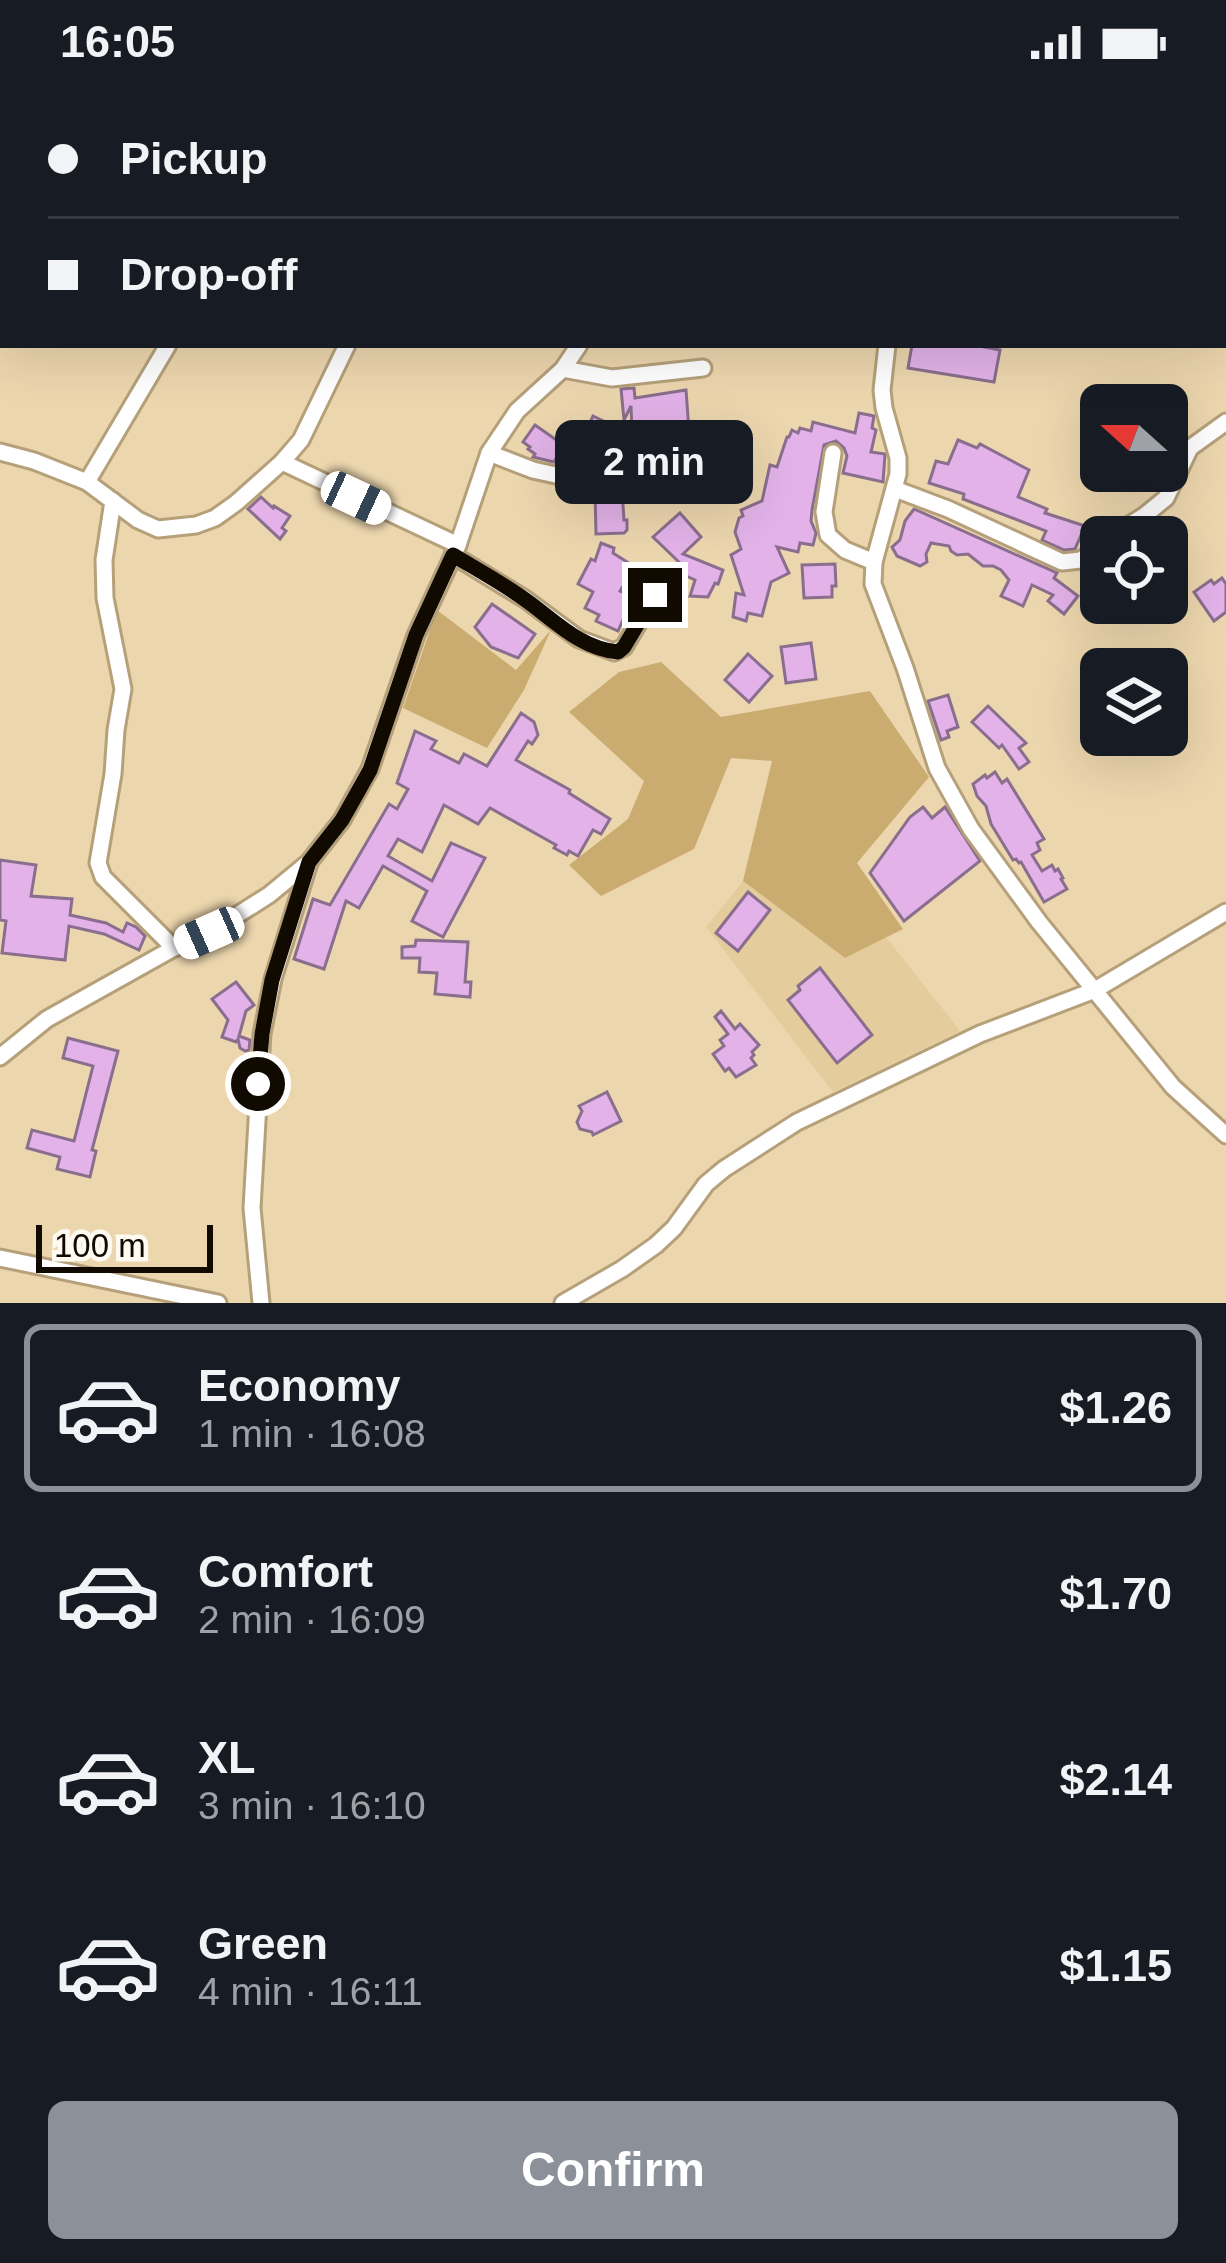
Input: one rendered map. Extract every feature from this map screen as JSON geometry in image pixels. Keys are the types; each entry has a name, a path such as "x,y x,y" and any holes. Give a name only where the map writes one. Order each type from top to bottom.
{"street":[{"path":"87,482 166,348"},
{"path":"0,452 87,482 158,529 196,525 215,518 301,440 346,348"},
{"path":"0,1057 47,1019 209,933 309,862 342,820 370,770 416,635 456,550 489,454 517,411 563,369 577,348"},
{"path":"886,348 884,408 898,458 896,489 874,562 873,584 937,768 1005,879 1173,1087 1226,1135"},
{"path":"563,369 612,378 703,368"},
{"path":"1144,516 1166,498 1190,448 1226,422"},
{"path":"833,453 824,512 828,536 845,550 874,562"},
{"path":"489,454 560,476 614,464 688,463"},
{"path":"282,462 456,550 579,639 608,651 624,647 655,595"},
{"path":"896,489 1063,562 1080,560"},
{"path":"112,501 104,560 105,598 123,689 98,863 103,877 174,948"},
{"path":"261,1303 252,1208 262,1034 272,980 309,862"},
{"path":"562,1303 656,1244 724,1168 797,1122 980,1034 1094,990 1226,912"},
{"path":"0,1258 218,1303"}],"shaded area":[{"path":"437,610 516,670 551,630 524,690 487,748 403,708"},
{"path":"661,662 721,717 870,691 929,777 857,863 903,929 845,958 743,881 772,761 731,758 694,849 601,896 569,865 628,819 644,781 569,712 619,672"},
{"path":"743,881 845,958 886,937 960,1031 833,1092 706,927"}],"building":[{"path":"911,348 1000,350 994,382 908,368"},
{"path":"634,388 635,398 686,390 689,431 632,432 631,406 624,420 621,389"},
{"path":"859,413 874,416 871,452 885,454 883,482 843,473 844,448 836,441 824,445 812,510 813,545 800,543 798,552 777,547 789,573 771,582 762,616 748,613 746,621 733,617 736,593 744,595 731,555 741,549 735,532 741,510 762,501 770,465 777,467 792,430 811,431 813,422 855,433"},
{"path":"593,416 620,429 610,449 575,461 574,457"},
{"path":"535,425 572,451 566,460 558,455 554,462 533,457 523,442"},
{"path":"958,440 977,448 980,444 1029,470 1018,497 1047,509 1045,513 1080,524 1075,549 1064,550 1042,540 1046,531 929,483 936,461 948,464"},
{"path":"679,475 679,482 703,481 704,497 631,498 631,477"},
{"path":"622,490 627,530 596,534 595,492"},
{"path":"261,497 290,516 280,539 248,509"},
{"path":"914,509 1057,573 1054,578 1078,596 1064,614 1048,601 1053,595 1032,585 1023,606 1001,596 1009,580 1001,570 983,566 968,554 957,555 949,546 931,543 927,562 920,566 897,556 892,547"},
{"path":"680,513 701,537 683,554 723,570 708,597 690,596 695,580 673,570 681,564 653,537"},
{"path":"601,543 635,567 620,591 633,597 618,631 596,621 599,615 585,608 593,592 578,584"},
{"path":"835,564 832,597 804,598 802,565"},
{"path":"1222,578 1226,612 1214,621 1194,592"},
{"path":"492,604 535,634 518,658 491,647 475,627"},
{"path":"811,643 816,679 786,683 781,647"},
{"path":"748,654 772,676 749,702 725,680"},
{"path":"948,695 958,727 941,740 928,701"},
{"path":"988,706 1026,743 1019,748 1029,762 1019,769 1002,745 999,748 972,722"},
{"path":"521,713 534,722 538,735 516,760 610,819 601,834 593,830 578,856 569,851 567,855 490,808 478,824 444,805 422,852 398,839 388,856 432,881 451,843 485,858 443,937 412,921 427,891 383,866 359,908 346,901 324,969 294,959 313,899 330,905 389,804 397,809 408,789 397,783 415,731 436,741 431,749 459,763 464,754 487,766"},
{"path":"995,772 1002,783 1007,779 1044,839 1032,855 1042,871 1052,865 1063,878 1067,889 1044,902 1021,862 1013,860 977,796 973,784"},
{"path":"923,807 932,818 945,807 980,861 904,921 870,873 910,817"},
{"path":"0,860 36,865 31,896 72,899 70,915 123,932 127,923 136,927 145,936 139,950 104,934 69,926 65,960 2,953 6,921 0,920"},
{"path":"748,892 770,910 738,951 716,933"},
{"path":"416,940 468,942 465,982 471,982 470,997 435,994 437,973 419,972 420,958 402,958 402,947 415,946"},
{"path":"820,968 872,1035 837,1063 788,1000"},
{"path":"236,982 254,1005 246,1011 239,1036 250,1040 245,1051 238,1039 222,1037 228,1020 212,999"},
{"path":"721,1011 735,1029 740,1024 759,1045 751,1058 756,1065 736,1077 713,1054 724,1046 720,1040 728,1034 715,1017"},
{"path":"68,1038 118,1051 92,1150 96,1151 90,1177 57,1169 60,1157 27,1148 32,1130 74,1141 93,1066 63,1058"},
{"path":"607,1092 621,1121 593,1135 580,1129 579,1106"}],"route":[{"path":"258,1084 272,980 309,862 342,820 370,770 416,635 453,555 579,639 608,651 624,647 655,595"}]}
